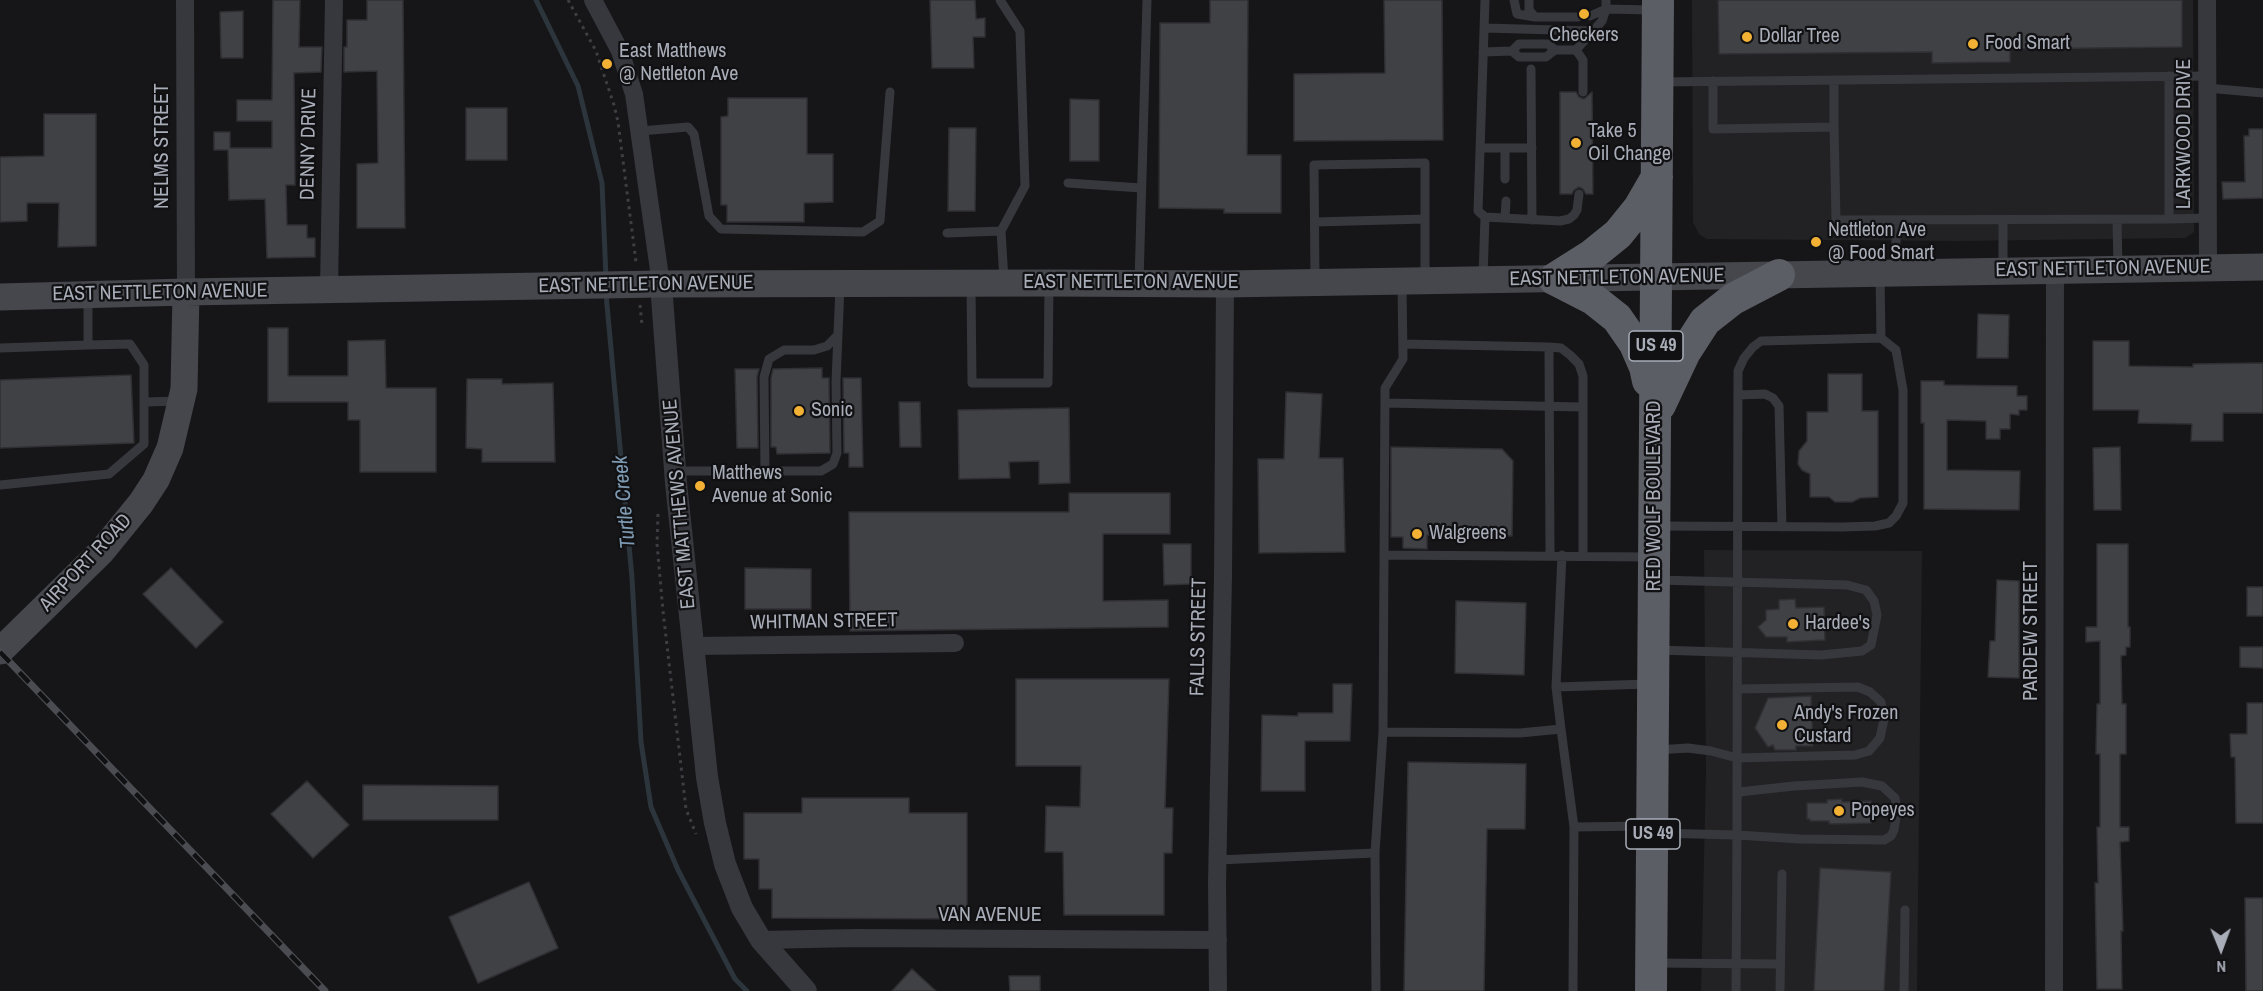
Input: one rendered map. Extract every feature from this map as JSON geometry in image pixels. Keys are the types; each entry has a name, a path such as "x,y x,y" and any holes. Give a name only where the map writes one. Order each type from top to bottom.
{"highway":[{"name":"RED WOLF BOULEVARD","path":"1652,977 1658,5"},
{"path":"1554,279 1592,255 1618,234 1639,208 1657,176"},
{"path":"1656,414 1685,352 1705,321 1733,298 1779,275"},
{"path":"1554,279 1593,299 1617,318 1635,344 1645,367 1656,414"}],"main road":[{"name":"EAST NETTLETON AVENUE","path":"0,297 662,284 1225,284 2263,267"},
{"name":"AIRPORT ROAD","path":"0,651 102,551 141,503 156,480 170,448 181,401 185,363 186,292"}],"street":[{"name":"NELMS STREET","path":"185,0 186,292"},
{"name":"DENNY DRIVE","path":"330,289 334,0"},
{"name":"EAST MATTHEWS AVENUE","path":"593,0 620,51 634,94 640,131 662,284 675,471 707,777 715,823 731,882 742,908 761,940 806,991"},
{"name":"LARKWOOD DRIVE","path":"2207,0 2208,267"},
{"name":"PARDEW STREET","path":"2054,991 2055,270"},
{"name":"FALLS STREET","path":"1218,991 1225,284"},
{"name":"WHITMAN STREET","path":"693,646 955,643"},
{"name":"VAN AVENUE","path":"761,940 857,938 1218,940"}],"lane":[{"path":"1000,0 1020,32 1025,186 1001,231 1004,283"},
{"path":"1138,284 1147,0"},
{"path":"1485,0 1478,211 1485,217 1560,221 1569,219 1577,210 1579,194"},
{"path":"1514,0 1517,14 1535,17 1578,17"},
{"path":"1529,0 1529,10 1535,17"},
{"path":"1483,52 1512,51 1519,44 1548,45 1555,50 1576,50 1602,21 1606,5"},
{"path":"1590,16 1606,5 1658,5"},
{"path":"1485,28 1592,31"},
{"path":"1576,50 1583,60 1583,92"},
{"path":"1531,69 1532,220"},
{"path":"2169,76 2169,219"},
{"path":"1658,82 2169,76 2263,93"},
{"path":"1834,80 1836,220 2208,218"},
{"path":"1713,81 1713,129 1834,127"},
{"path":"640,131 688,127 694,134 709,216 721,229 863,231 880,221 890,92"},
{"path":"1480,148 1532,148"},
{"path":"1505,148 1505,179"},
{"path":"1315,283 1314,165 1425,163 1425,219 1403,344 1403,360 1385,388 1383,732 1375,853 1376,991"},
{"path":"1068,183 1141,188"},
{"path":"1505,218 1506,201"},
{"path":"1483,280 1485,217"},
{"path":"1315,222 1425,219"},
{"path":"2118,219 2118,269"},
{"path":"1881,338 1896,220"},
{"path":"2003,220 2003,271"},
{"path":"947,233 1001,231"},
{"path":"970,283 972,383 1048,384 1049,283"},
{"path":"675,471 821,471 834,464 837,453 836,382 840,284"},
{"path":"88,295 88,345"},
{"path":"765,471 764,377 769,359 784,350 814,351 827,346 838,335"},
{"path":"1655,526 1738,527 1875,526 1889,523 1896,516 1902,503 1904,390 1896,350 1881,338 1761,341 1753,346 1738,371 1738,395 1738,527 1738,583 1737,653 1737,963 1736,991"},
{"path":"0,348 130,344 144,365 145,402 144,444 109,474 0,485"},
{"path":"1403,344 1561,348 1579,364 1583,376 1583,555"},
{"path":"1549,347 1550,555"},
{"path":"1738,395 1765,394 1773,398 1779,406 1782,527"},
{"path":"145,402 181,401"},
{"path":"1385,403 1583,407"},
{"path":"1384,555 1583,555 1738,583 1847,585 1866,590 1874,601 1877,615 1871,645 1862,651 1821,655 1655,650"},
{"path":"1562,555 1556,687 1574,827 1573,991"},
{"path":"1556,687 1655,683"},
{"path":"1654,750 1688,748 1737,758 1862,753 1869,751 1880,738 1884,719 1881,702 1870,692 1858,687 1737,689"},
{"path":"1383,732 1520,733 1561,729"},
{"path":"1574,827 1653,829 1800,839 1884,840 1891,836 1896,822 1895,798 1882,786 1862,782 1746,789 1739,792 1737,797"},
{"path":"1218,860 1375,853"},
{"path":"1780,991 1782,874"},
{"path":"1904,991 1905,910"},
{"path":"1652,977 1737,963 1780,964"}],"shaded area":[{"path":"1692,0 2193,0 2194,232 2185,238 1958,241 1707,239 1699,234 1693,222"},
{"path":"1704,550 1922,551 1917,991 1701,991 1706,771"}],"building":[{"path":"273,0 300,0 299,47 322,47 321,72 294,73 295,185 286,185 287,225 307,225 307,238 315,238 315,257 267,258 265,199 229,200 228,150 214,150 214,132 230,132 230,148 272,148 272,121 237,121 237,100 272,100"},
{"path":"367,0 403,0 405,228 357,228 357,164 378,163 377,71 344,72 344,47 347,47 347,20 367,20"},
{"path":"930,0 975,0 976,19 985,18 985,37 973,37 974,68 932,68"},
{"path":"1210,0 1248,0 1247,155 1281,155 1281,213 1224,213 1224,209 1159,208 1160,23 1210,23"},
{"path":"1384,0 1442,0 1443,140 1294,141 1294,74 1385,73"},
{"path":"1718,0 2182,0 2182,47 2010,49 2010,62 1932,63 1932,52 1719,54"},
{"path":"243,11 243,58 221,58 220,12"},
{"name":"Take 5 Oil Change","path":"1560,92 1576,92 1584,99 1592,92 1593,194 1586,194 1579,187 1572,194 1560,194"},
{"path":"728,98 807,98 807,154 833,154 833,202 804,203 804,222 727,222 727,205 721,205 721,117 728,116"},
{"path":"1070,99 1099,100 1099,161 1070,161"},
{"path":"466,108 507,108 507,160 466,160"},
{"path":"44,114 96,114 96,246 58,247 59,203 27,203 27,221 0,222 0,157 44,156"},
{"path":"949,128 976,128 975,211 948,211"},
{"path":"2249,129 2263,129 2263,198 2223,199 2222,182 2245,182 2244,136 2249,136"},
{"path":"1978,314 2009,315 2008,358 1977,358"},
{"path":"268,328 288,328 288,376 348,376 348,341 385,340 386,388 436,388 436,472 360,472 360,420 348,420 348,402 268,402"},
{"path":"2093,341 2129,341 2129,366 2193,367 2193,364 2263,363 2263,413 2223,413 2223,441 2191,441 2192,424 2138,423 2139,410 2093,410"},
{"name":"Sonic","path":"822,368 822,378 829,378 830,453 777,454 776,447 771,447 773,369"},
{"path":"735,369 759,369 757,377 758,448 737,448"},
{"path":"1828,374 1862,374 1862,411 1878,411 1878,497 1860,498 1852,502 1835,502 1829,497 1810,497 1810,474 1802,470 1798,464 1799,451 1807,441 1807,412 1828,412"},
{"path":"131,375 134,443 0,448 0,380"},
{"path":"843,378 861,378 863,467 849,467 849,453 844,453"},
{"path":"467,379 502,379 502,384 553,383 555,462 482,462 482,449 466,448"},
{"path":"1921,381 1944,381 1944,385 2017,386 2017,396 2027,396 2027,410 2019,410 2019,415 2010,414 2010,429 2000,429 2000,439 1986,439 1986,421 1947,420 1947,470 2020,471 2019,510 1924,509 1924,423 1921,423"},
{"path":"1286,392 1322,394 1319,458 1343,458 1345,552 1259,553 1258,459 1284,459"},
{"path":"899,402 920,402 921,447 900,447"},
{"path":"1069,408 1070,483 1039,484 1039,461 1009,462 1010,478 959,479 958,410"},
{"name":"Walgreens","path":"1391,447 1502,449 1513,461 1512,536 1427,535 1427,549 1403,548 1403,537 1391,537"},
{"path":"2120,447 2121,510 2094,510 2093,448"},
{"path":"1069,493 1170,493 1170,534 1103,534 1103,601 1168,600 1168,627 850,631 849,512 1069,512"},
{"path":"1163,544 1191,544 1191,584 1164,585"},
{"path":"2097,544 2128,544 2130,647 2126,647 2126,655 2121,656 2122,704 2126,704 2126,754 2120,754 2120,827 2129,827 2129,841 2120,842 2122,989 2097,989 2095,883 2098,883 2097,827 2100,827 2100,754 2096,754 2097,704 2100,704 2100,641 2086,642 2086,627 2097,627"},
{"path":"171,568 223,622 196,648 143,594"},
{"path":"745,568 811,569 811,609 745,609"},
{"path":"1997,580 2019,581 2019,678 1988,677 1990,641 1995,641"},
{"path":"2247,587 2263,587 2263,616 2247,616"},
{"name":"Hardee's","path":"1795,599 1796,608 1824,607 1825,640 1787,642 1787,637 1766,637 1758,627 1766,620 1766,610 1779,609 1779,600"},
{"path":"1456,601 1526,603 1524,675 1455,673"},
{"path":"2240,647 2263,647 2263,668 2240,667"},
{"path":"1016,679 1169,679 1165,808 1173,808 1172,853 1164,853 1164,915 1064,915 1063,852 1045,852 1046,806 1080,807 1081,766 1016,766"},
{"path":"1333,684 1352,684 1350,741 1305,741 1305,791 1261,791 1262,715 1298,716 1298,713 1333,713"},
{"name":"Andy's Frozen Custard","path":"1811,696 1813,746 1796,746 1796,750 1775,750 1773,745 1768,747 1755,728 1768,698"},
{"path":"2247,703 2263,703 2263,823 2236,823 2235,757 2231,757 2230,734 2247,734"},
{"path":"1408,762 1526,764 1525,829 1487,829 1484,991 1404,991"},
{"path":"307,781 349,825 313,858 271,814"},
{"path":"363,785 498,786 498,820 363,820"},
{"path":"802,798 909,798 909,813 967,813 967,919 772,918 772,889 759,889 759,859 744,859 744,813 802,813"},
{"name":"Popeyes","path":"1842,799 1842,802 1871,801 1871,823 1829,824 1829,821 1807,819 1807,803 1827,803 1827,800"},
{"path":"1820,868 1891,872 1884,991 1814,991"},
{"path":"529,882 558,948 478,983 449,917"},
{"path":"2245,898 2263,898 2263,991 2246,991"},
{"path":"912,969 936,991 892,991"},
{"path":"1009,976 1040,976 1040,991 1010,991"}],"waterway":[{"name":"Turtle Creek","path":"536,0 578,86 602,183 606,278"},
{"name":"Turtle Creek","path":"606,294 632,578 641,742 651,807 678,870 735,979 747,991"}],"railway":[{"path":"0,652 325,991"}],"place":[{"name":"Checkers","path":"1584,14"},
{"name":"Dollar Tree","path":"1747,37"},
{"name":"Food Smart","path":"1973,44"},
{"name":"East Matthews @ Nettleton Ave","path":"607,64"},
{"name":"Take 5 Oil Change","path":"1576,143"},
{"name":"Nettleton Ave @ Food Smart","path":"1816,242"},
{"name":"Sonic","path":"799,411"},
{"name":"Matthews Avenue at Sonic","path":"700,486"},
{"name":"Walgreens","path":"1417,534"},
{"name":"Hardee's","path":"1793,624"},
{"name":"Andy's Frozen Custard","path":"1782,725"},
{"name":"Popeyes","path":"1839,811"}]}
